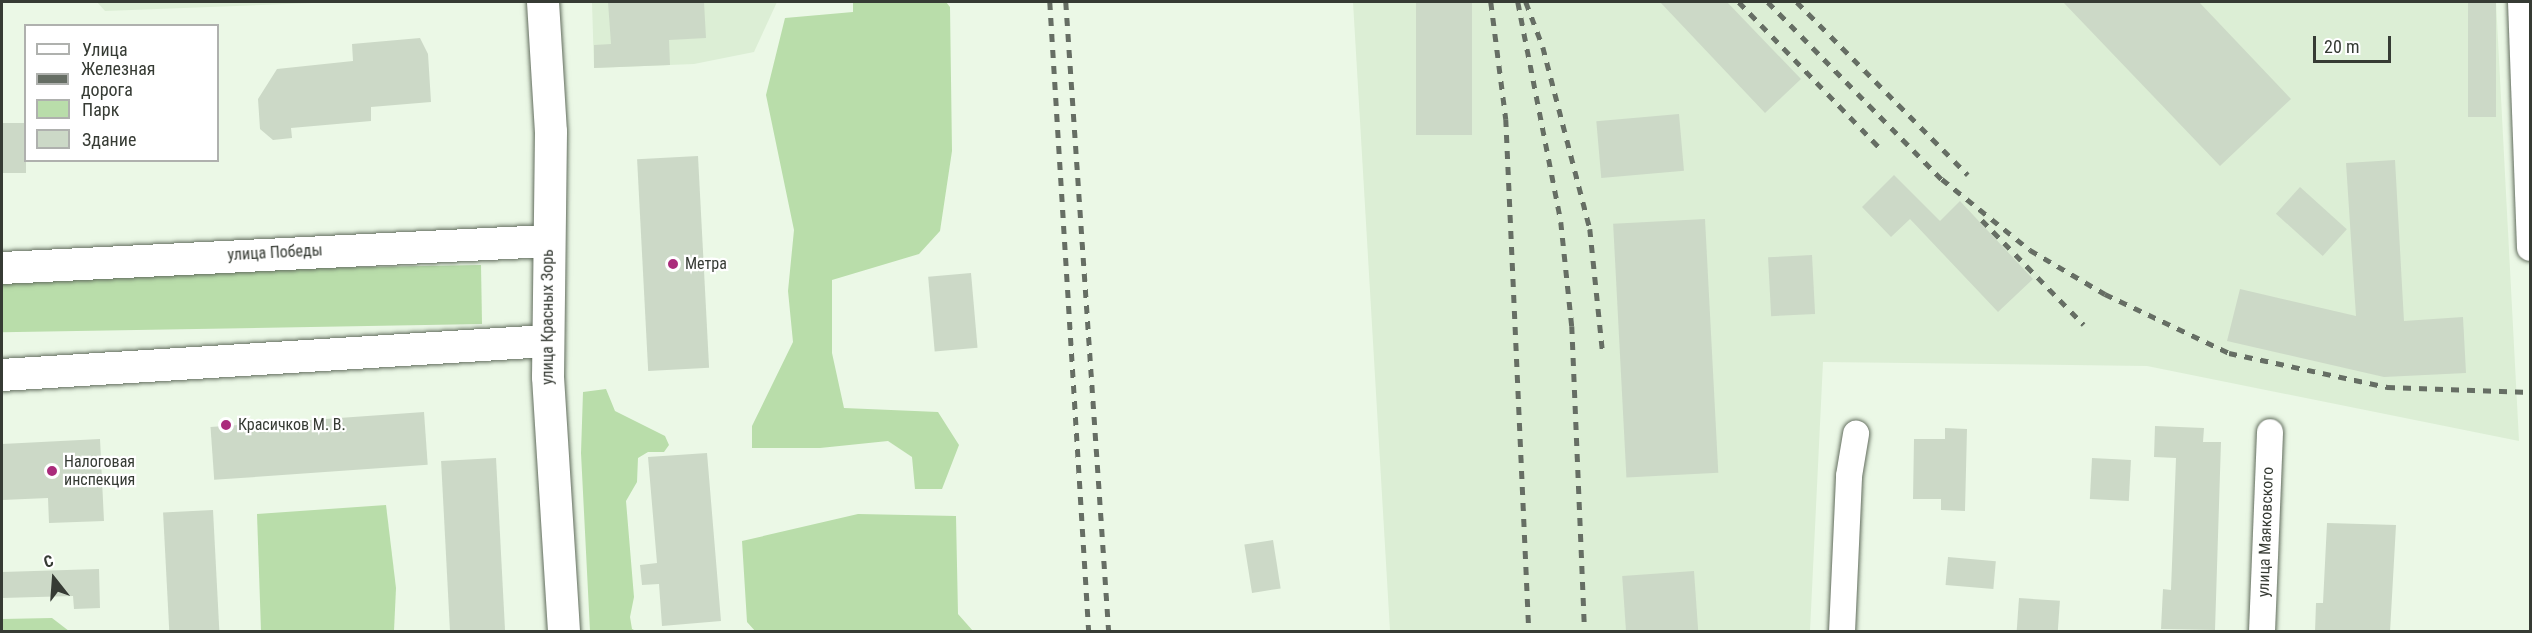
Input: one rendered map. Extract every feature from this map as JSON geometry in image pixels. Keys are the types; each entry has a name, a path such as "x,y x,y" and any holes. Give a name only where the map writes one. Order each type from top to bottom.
{"street":[{"name":"улица Красных Зорь","path":"543,2 551,132 547,341 564,632"},
{"path":"2521,2 2530,248"},
{"name":"улица Победы","path":"2,268 548,241"},
{"path":"2,375 547,341"},
{"name":"улица Маяковского","path":"2262,632 2270,432"},
{"path":"1842,632 1849,476 1856,434"}],"shaded area":[{"path":"97,2 339,2 105,11"},
{"path":"592,2 777,2 754,52 694,64 594,68"},
{"path":"1353,2 2496,2 2519,441 2147,366 1823,362 1810,631 1390,631"}],"green space":[{"path":"853,2 946,2 950,7 952,151 940,231 919,254 832,280 832,353 844,408 938,412 959,445 942,489 915,489 912,457 888,441 820,448 752,448 752,426 793,342 788,291 794,230 766,95 785,18 853,12"},
{"path":"481,265 482,324 2,332 2,273"},
{"path":"606,389 615,411 665,436 669,445 664,452 648,452 638,458 637,482 626,501 634,597 630,617 632,629 636,631 590,631 581,453 583,392"},
{"path":"386,505 396,588 394,631 261,631 257,514"},
{"path":"858,514 956,516 958,614 973,631 756,632 747,622 742,541"},
{"path":"52,618 69,631 2,631 2,619"}],"building":[{"path":"608,2 704,2 706,38 669,40 670,65 594,68 594,45 611,44"},
{"path":"1416,2 1472,2 1472,135 1416,135"},
{"path":"1660,2 1727,2 1801,79 1765,113"},
{"path":"2063,2 2199,2 2291,99 2220,166"},
{"path":"2468,2 2496,2 2496,117 2468,117"},
{"path":"420,38 428,54 431,102 371,107 371,121 291,128 292,138 273,140 260,129 258,99 277,69 353,61 352,44"},
{"path":"1679,114 1684,171 1601,178 1596,121"},
{"path":"2,123 24,123 26,173 2,173"},
{"name":"Метра","path":"698,156 709,368 648,371 637,159"},
{"path":"2395,160 2404,321 2463,317 2466,373 2384,377 2227,341 2240,289 2356,316 2346,163"},
{"path":"1894,175 1940,221 1960,201 2033,279 1998,312 1910,219 1891,237 1862,207"},
{"path":"2300,187 2347,229 2323,256 2276,214"},
{"path":"1705,219 1718,473 1626,477 1613,224"},
{"path":"1812,255 1815,314 1771,316 1768,257"},
{"path":"971,273 978,348 935,351 928,277"},
{"path":"424,412 428,465 214,480 211,427"},
{"path":"2155,426 2204,428 2203,442 2221,442 2215,630 2161,629 2163,589 2171,590 2176,458 2154,457"},
{"path":"1945,428 1967,429 1965,511 1941,510 1941,499 1913,499 1914,439 1945,439"},
{"name":"Налоговая инспекция","path":"100,439 104,521 49,523 48,498 2,500 2,444"},
{"path":"707,453 721,621 662,626 659,584 642,585 640,565 657,563 648,457"},
{"path":"496,458 505,632 450,632 441,461"},
{"path":"2092,458 2131,460 2129,501 2090,499"},
{"path":"213,510 219,632 169,632 163,513"},
{"path":"2327,523 2396,525 2390,632 2315,632 2316,603 2323,603"},
{"path":"1273,540 1281,588 1252,593 1244,545"},
{"path":"1948,557 1996,561 1993,589 1946,585"},
{"path":"99,569 100,608 74,609 73,596 2,598 2,572"},
{"path":"1694,571 1698,632 1626,632 1622,576"},
{"path":"2019,598 2060,601 2058,632 2017,632"}],"railway":[{"path":"1050,2 1089,632"},
{"path":"1066,2 1109,632"},
{"path":"1491,2 1506,119 1529,632"},
{"path":"1518,2 1561,222 1572,326 1585,632"},
{"path":"1526,2 1543,47 1590,229 1603,354"},
{"path":"1739,2 1880,148"},
{"path":"1768,2 1946,184"},
{"path":"1797,2 1968,175"},
{"path":"1942,179 2030,250 2105,294 2229,353 2387,387 2530,392"},
{"path":"1982,220 2084,325"}],"place":[{"name":"Метра","path":"673,264"},
{"name":"Красичков М. В.","path":"226,425"},
{"name":"Налоговая инспекция","path":"52,471"}]}
